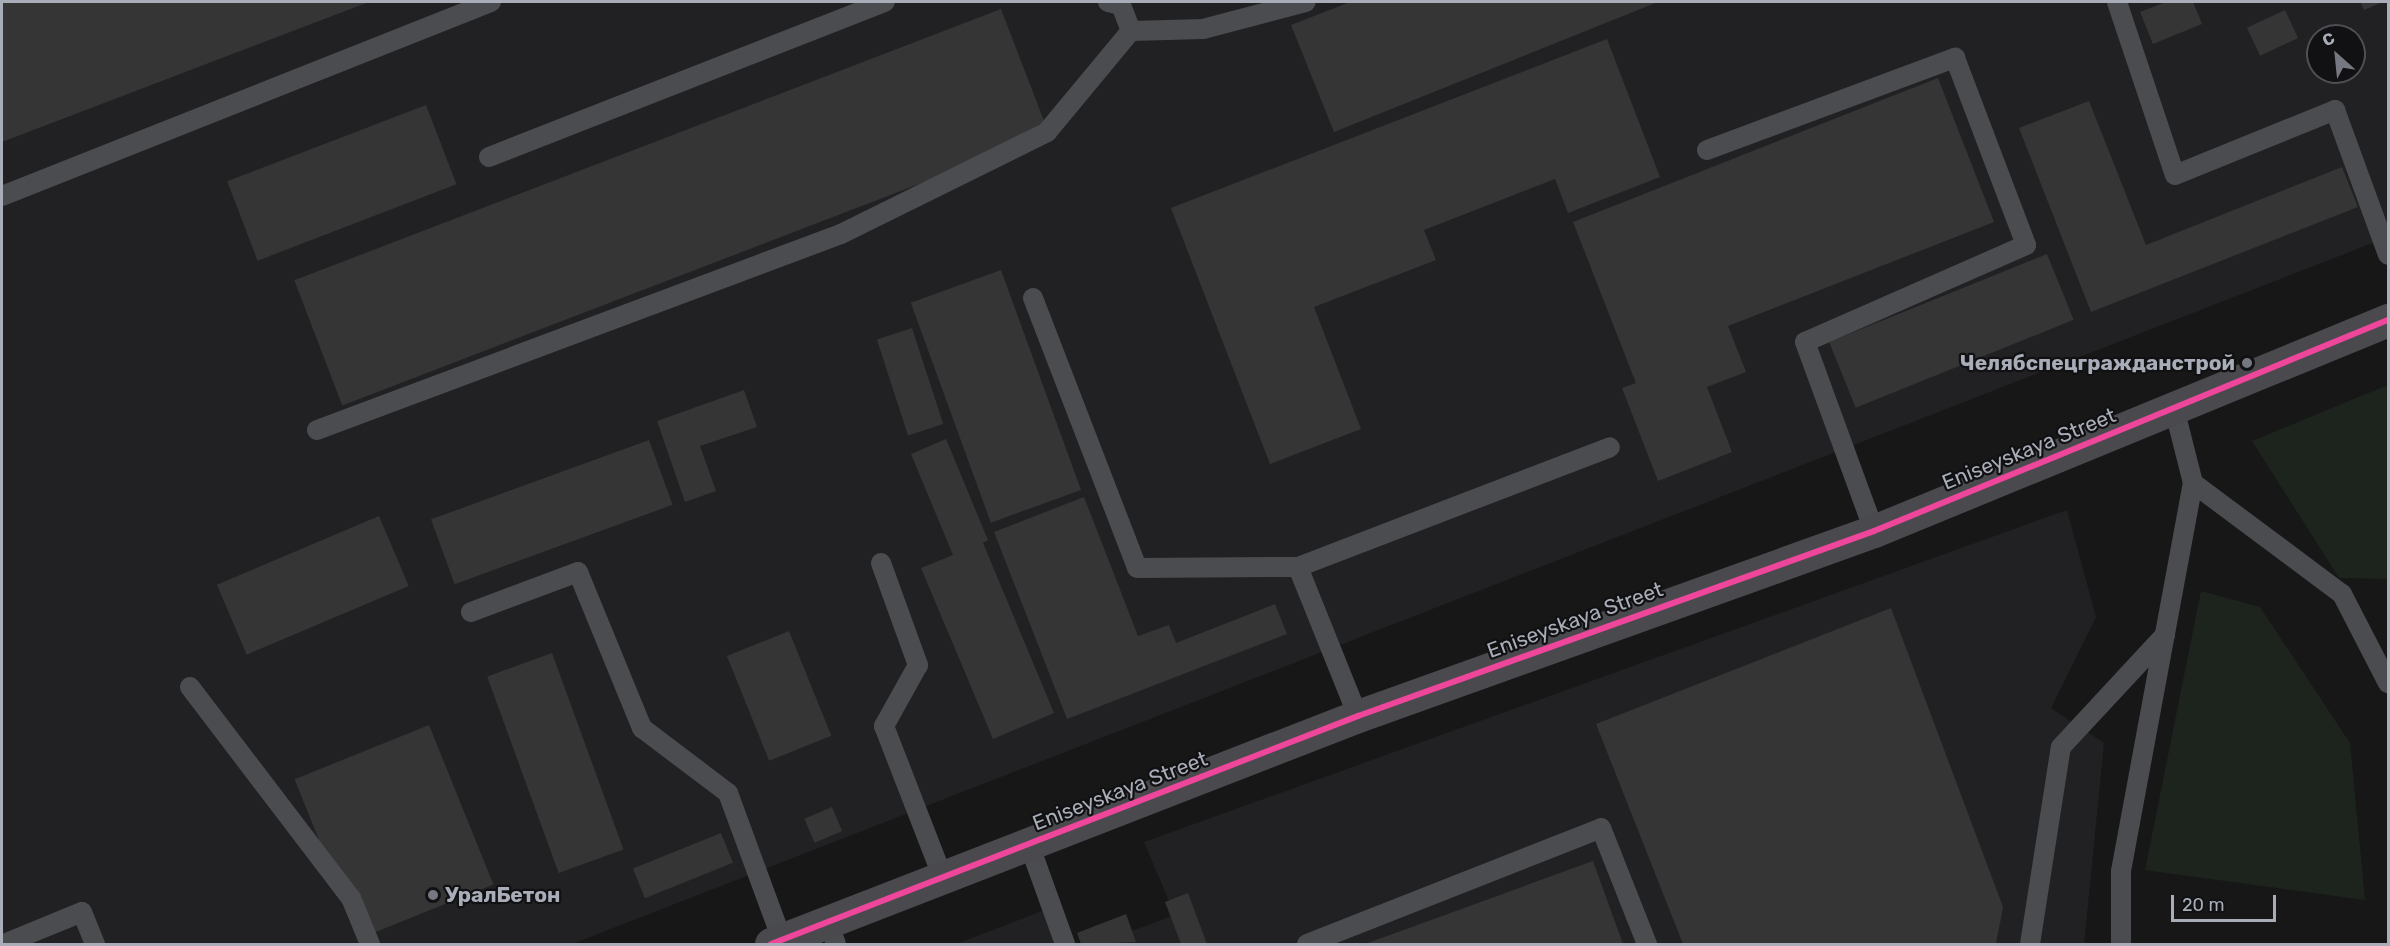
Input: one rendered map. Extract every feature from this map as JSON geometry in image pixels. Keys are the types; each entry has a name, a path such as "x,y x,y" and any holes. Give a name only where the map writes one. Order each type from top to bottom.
{"street":[{"name":"Eniseyskaya Street","path":"776,942 832,933 943,878 1358,716 1874,531 2388,320"}],"lane":[{"path":"2,196 491,2"},
{"path":"489,157 885,2"},
{"path":"317,430 841,234 1047,132 1131,31 1203,29 1306,2"},
{"path":"2117,2 2175,176 2335,110 2388,255"},
{"path":"1119,3 1131,31"},
{"path":"1707,150 1955,58 2026,245 1805,342 1874,531"},
{"path":"1033,298 1137,568 1298,567 1610,447"},
{"path":"2121,945 2121,871 2193,483 2174,408"},
{"path":"2193,483 2342,594 2388,683"},
{"path":"881,563 918,665 884,726 943,878"},
{"path":"1298,567 1358,716"},
{"path":"471,612 578,572 642,728 728,793 776,942"},
{"path":"2030,945 2061,747 2165,635"},
{"path":"190,687 351,898 370,945"},
{"path":"1307,945 1601,828 1647,945"},
{"path":"1029,844 1065,945"},
{"path":"4,945 82,912 95,945"}],"shaded area":[{"path":"2,2 2388,2 2388,237 572,944 2,944"},
{"path":"2388,385 2388,579 2339,578 2252,441"},
{"path":"2067,510 2096,617 2051,708 2104,743 2084,944 1097,944 1175,915 1144,842"},
{"path":"2201,591 2260,607 2350,743 2365,900 2145,870"},
{"path":"1060,904 1076,944 956,944"}],"building":[{"path":"2,2 369,2 2,142"},
{"path":"1350,2 1658,2 1334,132 1291,25"},
{"path":"2166,2 2193,2 2202,24 2153,44 2140,12"},
{"path":"2360,2 2383,2 2364,10"},
{"path":"1001,9 1049,134 342,405 294,280"},
{"path":"2285,10 2298,38 2260,56 2247,28"},
{"path":"1607,39 1660,177 1568,213 1555,179 1424,230 1436,260 1314,307 1361,429 1270,464 1171,208"},
{"path":"1938,78 1994,222 1728,326 1746,372 1707,387 1732,452 1658,481 1622,388 1636,383 1573,222"},
{"path":"2089,101 2146,245 2342,167 2358,207 2091,312 2019,128"},
{"path":"426,105 456,184 258,261 227,181"},
{"path":"2047,254 2074,320 1856,408 1829,342"},
{"path":"1001,270 1081,490 991,523 911,303"},
{"path":"912,328 943,424 908,435 877,339"},
{"path":"744,390 757,427 700,446 716,491 685,502 657,421"},
{"path":"946,439 988,540 983,543 1054,713 993,739 921,568 953,555 911,454"},
{"path":"649,440 673,505 455,584 431,519"},
{"path":"1084,497 1138,636 1169,625 1176,643 1275,604 1287,634 1067,719 994,532"},
{"path":"379,516 409,586 247,655 217,585"},
{"path":"1891,608 2003,907 1996,944 1683,944 1596,724"},
{"path":"789,631 831,736 769,761 727,656"},
{"path":"552,653 623,849 559,873 487,677"},
{"path":"429,725 493,884 359,939 295,779"},
{"path":"832,807 842,831 815,843 804,819"},
{"path":"721,833 733,863 645,898 633,869"},
{"path":"1593,861 1623,944 1365,944"},
{"path":"1188,893 1207,944 1181,944 1165,902"},
{"path":"1126,914 1136,942 1081,944 1077,933"}],"cycle path":[{"path":"771,944 1358,716 1874,531 2388,320"}],"place":[{"name":"Челябспецгражданстрой","path":"2247,363"},
{"name":"УралБетон","path":"433,895"}]}
